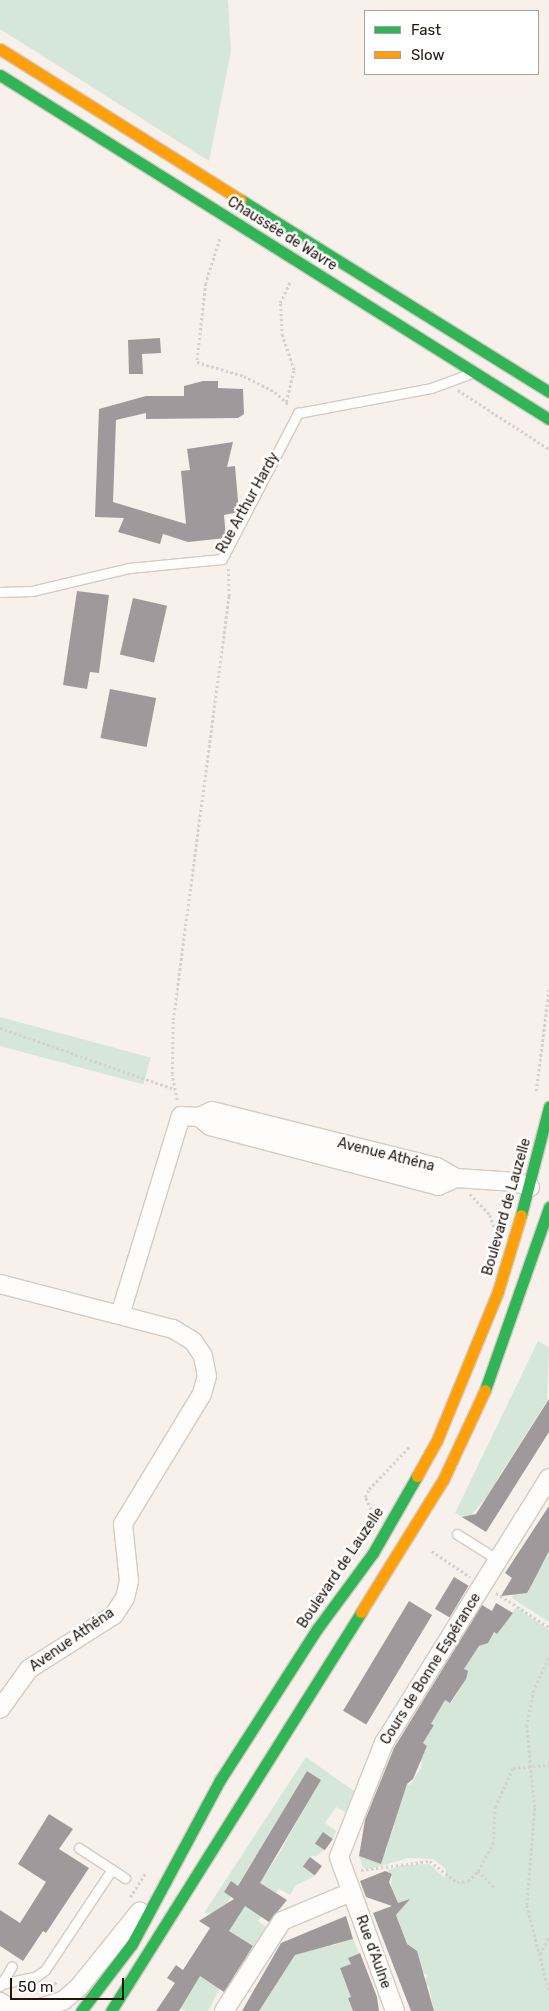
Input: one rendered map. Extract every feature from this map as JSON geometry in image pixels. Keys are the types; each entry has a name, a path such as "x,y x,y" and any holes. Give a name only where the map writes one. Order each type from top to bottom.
{"main road":[{"name":"Chaussée de Wavre","path":"0,50 549,392"},
{"name":"Chaussée de Wavre","path":"0,75 549,419"},
{"path":"479,375 498,400 545,431"},
{"name":"Boulevard de Lauzelle","path":"81,2011 132,1944 202,1812 301,1653 373,1552 420,1474 475,1357 532,1179 549,1107"},
{"path":"111,2011 439,1488 496,1364 549,1205 532,1179"}],"street":[{"name":"Avenue Athéna","path":"120,1315 181,1116 199,1118 212,1111 437,1167 456,1178"},
{"path":"456,1178 516,1182 532,1179"},
{"name":"Avenue Athéna","path":"0,1284 173,1329 193,1340 203,1356 207,1376 202,1394 129,1509 123,1524 129,1581 125,1598 114,1615 29,1669 0,1709"},
{"name":"Cours de Bonne Espérance","path":"351,1892 341,1869 339,1857 384,1743 549,1478"},
{"path":"5,1998 48,2007 79,1987 139,1911 187,1829 202,1812"},
{"path":"224,2011 282,1920 351,1892"},
{"name":"Rue d'Aulne","path":"351,1892 395,2011"}],"lane":[{"path":"298,413 431,388 479,375"},
{"name":"Rue Arthur Hardy","path":"0,592 32,591 129,568 222,558 298,413"},
{"path":"457,1534 498,1560"},
{"path":"79,1848 125,1878"},
{"path":"5,1998 46,1970 112,1869"},
{"path":"5,1998 12,1966"}],"path":[{"path":"230,219 214,252 206,284 197,362 244,376 286,402 298,413"},
{"path":"286,402 294,370 282,336 280,303 290,282"},
{"path":"0,1028 174,1089 173,1020 229,596 230,572 222,558"},
{"path":"535,1096 549,989"},
{"path":"456,1178 490,1215 495,1235"},
{"path":"373,1514 365,1498 369,1489 411,1444"},
{"path":"432,1551 549,1627"},
{"path":"549,1658 528,1709 530,1765 535,1808 527,1905 549,1991"},
{"path":"341,1869 353,1866 365,1872 400,1862 430,1861 457,1882 468,1881 478,1871 493,1844 495,1807 503,1786 513,1768 530,1765 549,1765"},
{"path":"478,1871 496,1889"},
{"path":"539,1955 549,1936"}],"green space":[{"path":"0,0 228,0 231,51 209,161 0,29"},
{"path":"0,1017 151,1057 143,1084 0,1046"},
{"path":"538,1341 549,1347 547,1401 496,1481 499,1483 467,1520 455,1513"},
{"path":"549,1551 549,1622 512,1598 515,1590 527,1593"},
{"path":"516,1607 549,1630 549,2011 434,2011 429,1986 422,1986 428,1975 421,1972 417,1952 407,1945 396,1915 400,1910 391,1893 392,1874 385,1871 402,1865 429,1864 445,1878 446,1869 433,1859 408,1858 371,1869 363,1868 359,1856 375,1862 380,1848 387,1850 387,1833 391,1834 394,1826 386,1822 404,1783 410,1785 421,1768 422,1762 417,1760 420,1752 425,1752 427,1746 423,1743 434,1726 431,1724 445,1700 451,1703 466,1679 464,1669 479,1646 488,1642 494,1632 497,1634"},
{"path":"306,1757 354,1791 347,1813 336,1807 325,1823 336,1831 333,1839 323,1833 324,1850 315,1857 312,1855 303,1867 315,1876 296,1885 290,1895 279,1889 258,1921 269,1929 255,1948 247,1942 239,1953 248,1959 240,1970 232,1965 208,2011 185,2011 178,2007 280,1852 320,1780 307,1771 238,1886 231,1882 224,1892 231,1897 220,1914 204,1913"},
{"path":"324,1927 331,1946 353,1939 359,1953 349,1957 351,1964 340,1968 352,1996 348,1998 353,2011 259,2011 289,1964 290,1957 317,1948"}],"building":[{"path":"160,338 161,353 142,354 143,374 129,374 128,340"},
{"path":"203,381 218,381 218,388 243,389 244,414 238,418 146,419 146,413 116,420 113,502 186,524 181,471 190,470 187,449 233,442 227,467 235,466 239,512 224,515 226,538 188,542 163,534 160,544 118,532 124,518 95,517 99,409 146,396 184,396 184,386"},
{"path":"77,591 109,595 99,673 90,672 87,689 63,685"},
{"path":"133,598 167,606 154,662 120,655"},
{"path":"110,689 156,698 147,747 100,738"},
{"path":"549,1399 549,1432 486,1532 462,1517 476,1514"},
{"path":"549,1506 549,1551 532,1584 527,1593 501,1596 512,1578 505,1573"},
{"path":"454,1577 469,1586 450,1617 435,1609"},
{"path":"409,1601 432,1615 366,1725 343,1711"},
{"path":"496,1603 513,1613 497,1634 494,1632 488,1643 479,1646 464,1669 468,1671 466,1679 450,1703 445,1700 431,1724 434,1725 423,1743 427,1746 413,1779 407,1784 381,1864 359,1856 365,1820 394,1748 482,1605 492,1611"},
{"path":"307,1771 321,1780 260,1883 287,1900 269,1922 245,1906 229,1931 253,1946 224,1992 200,1976 179,2011 156,2011 175,1983 167,1978 176,1965 183,1970 210,1928 199,1921 234,1899 224,1892 231,1881 238,1886"},
{"path":"49,1814 73,1829 59,1849 89,1868 46,1933 43,1931 23,1961 0,1946 0,1910 20,1923 46,1882 18,1864"},
{"path":"323,1832 333,1839 325,1850 315,1843"},
{"path":"310,1857 322,1866 315,1876 303,1867"},
{"path":"385,1871 392,1874 389,1882 398,1903 410,1899 396,1915 407,1944 417,1951 434,2011 411,2011 373,1913 392,1906 366,1897 360,1881"},
{"path":"346,1916 353,1939 295,1955 259,2011 242,2011 281,1943"},
{"path":"360,1953 377,1997 379,2011 353,2011 348,1998 351,1997 340,1968 351,1964 348,1958"}],"traffic: fast":[{"path":"0,75 549,419"},
{"path":"241,200 549,392"},
{"path":"521,1215 549,1107"},
{"path":"485,1390 549,1207"},
{"path":"81,2011 132,1944 220,1780 317,1629 373,1553 417,1476"},
{"path":"111,2011 361,1612"}],"traffic: slow":[{"path":"0,49 241,200"},
{"path":"417,1476 437,1440 498,1291 521,1215"},
{"path":"361,1612 443,1480 485,1390"}]}
